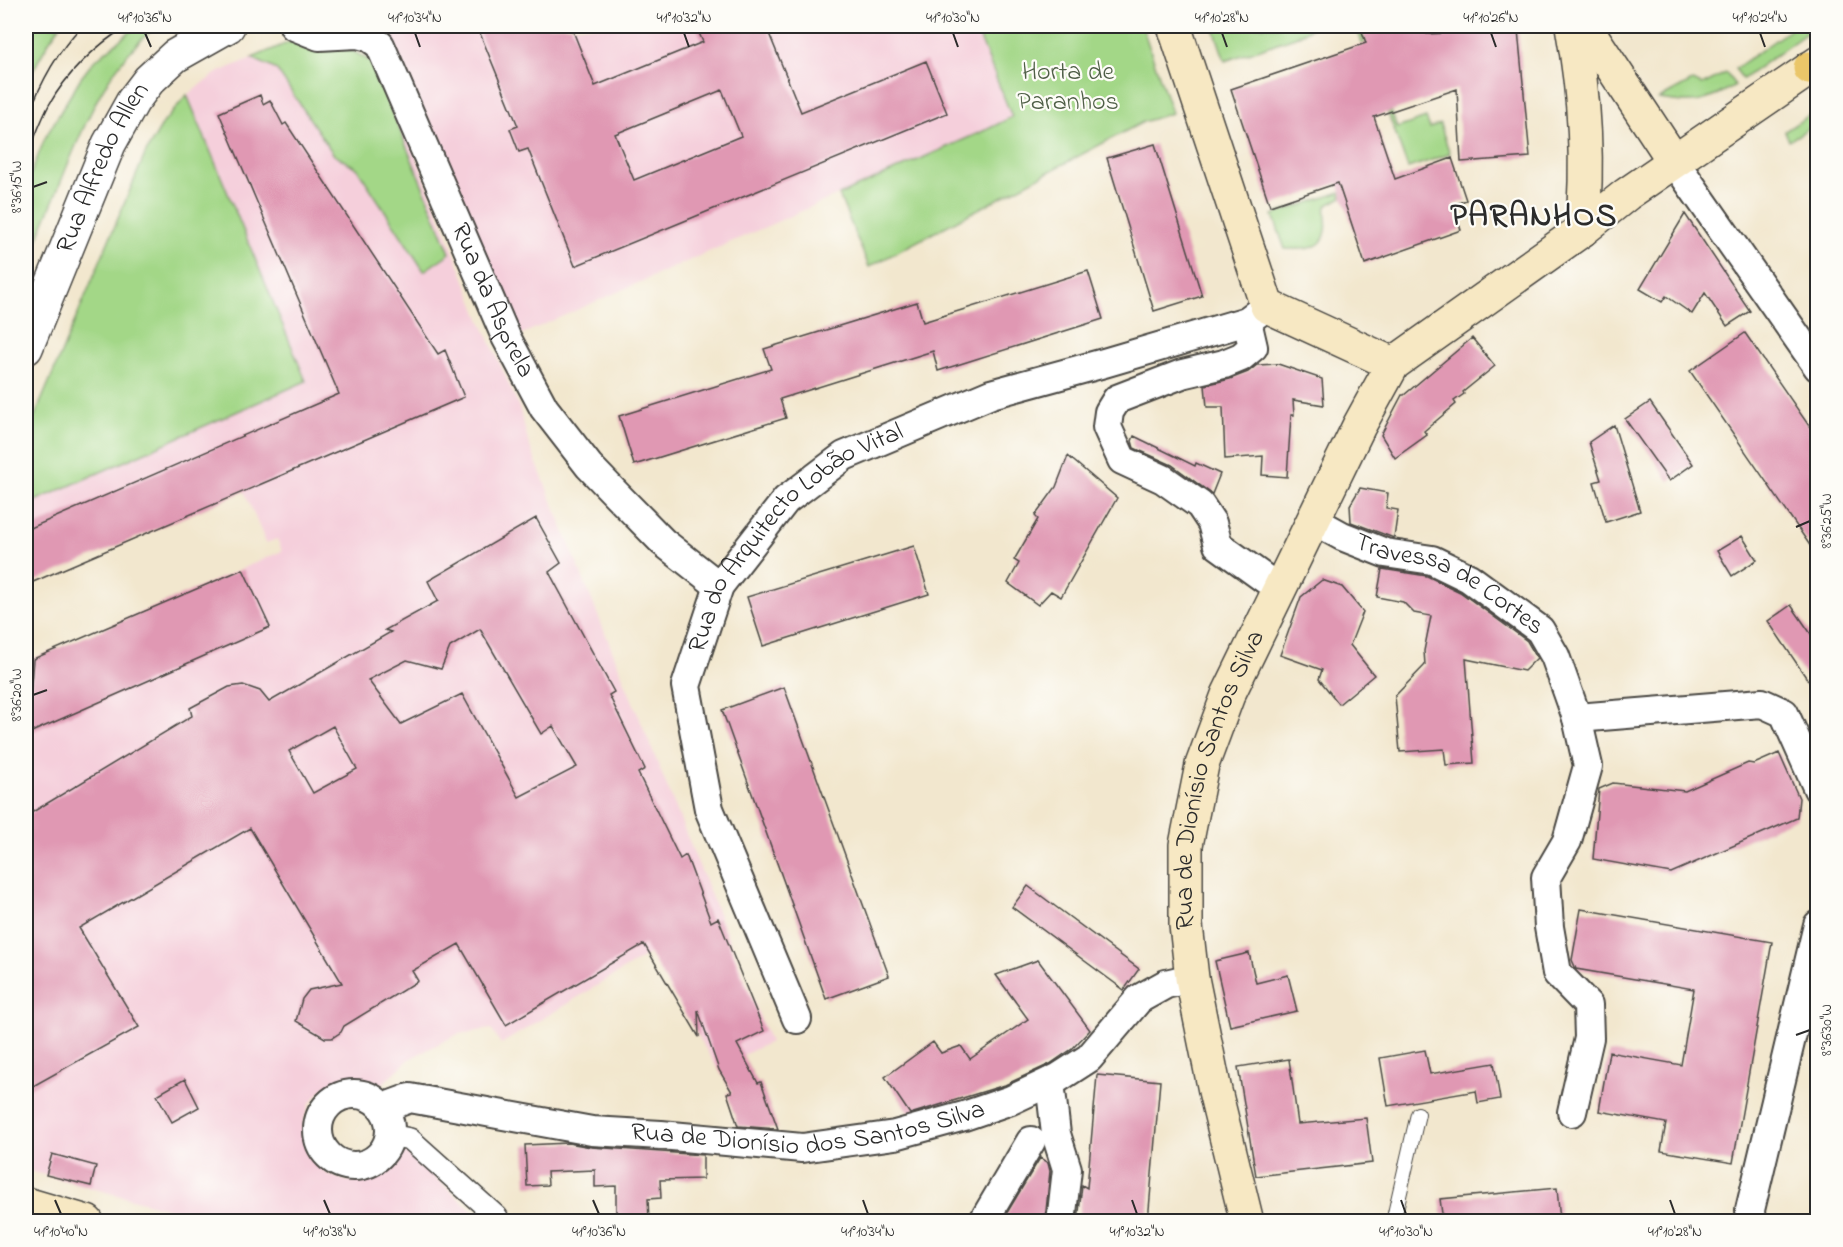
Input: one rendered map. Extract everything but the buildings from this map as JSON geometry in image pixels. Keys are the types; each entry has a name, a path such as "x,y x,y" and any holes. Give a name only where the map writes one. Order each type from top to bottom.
{"main road":[{"path":"1174,26 1257,314 1393,364 1582,231 1627,194 1816,64"},
{"path":"1572,26 1585,163 1582,231"},
{"path":"1585,26 1674,161"},
{"name":"Rua de Dionísio Santos Silva","path":"1247,1221 1215,1091 1192,978 1186,925 1186,845 1202,765 1228,696 1313,520 1393,364"},
{"path":"26,1204 87,1221"}],"street":[{"name":"Rua Alfredo Allen","path":"26,348 109,144 129,109 149,80 175,56 228,26"},
{"name":"Rua da Asprela","path":"294,26 319,36 357,34 369,37 380,45 506,337 544,408 589,466 624,503 663,542 719,586"},
{"path":"1674,161 1818,367"},
{"name":"Rua do Arquitecto Lobão Vital","path":"797,1019 709,810 686,686 719,586 786,500 844,456 990,394 1104,363 1257,314"},
{"path":"1257,314 1252,347 1240,357 1224,364 1182,374 1117,399 1109,412 1107,427 1122,460 1163,479 1200,505 1212,523 1218,545 1279,589"},
{"name":"Travessa de Cortes","path":"1313,520 1342,536 1385,553 1432,560 1469,578 1540,630 1555,656 1577,718 1588,766 1567,841 1546,877 1549,927 1557,973 1588,1005 1589,1038 1572,1112"},
{"path":"1577,718 1762,703 1784,712 1818,789"},
{"path":"1751,1221 1750,1210 1818,925"},
{"name":"Rua de Dionísio dos Santos Silva","path":"497,1221 497,1217 387,1121 410,1098 592,1131 802,1148 895,1135 1011,1100 1050,1082 1089,1058 1139,999 1166,984 1192,978"},
{"path":"983,1221 1044,1138 1050,1082"},
{"path":"1011,1100 1067,1169 1061,1221"}],"lane":[{"path":"1393,1221 1418,1114"}],"shaded area":[{"path":"384,26 1002,26 979,36 1012,117 520,335"},
{"path":"266,52 385,77 481,321 519,407 529,444 770,1042 717,1068 649,954 501,1044 491,1029 458,1034 411,1058 381,1085 362,1078 342,1079 324,1088 310,1103 303,1122 304,1142 313,1161 328,1174 347,1181 367,1180 386,1171 399,1156 402,1148 484,1221 212,1221 26,1170 26,663 282,551 277,539 266,543 244,491 26,585 26,437 146,152 164,122 187,95 217,73"}],"green space":[{"path":"28,26 60,26 26,83 26,31"},
{"path":"137,26 156,26 124,58 92,109 26,267 26,186 45,138 80,79 93,62"},
{"name":"Horta de Paranhos","path":"1002,26 1142,26 1172,113 1143,122 869,267 839,195 1012,117 979,36"},
{"path":"1213,26 1315,26 1295,37 1225,61"},
{"path":"1356,26 1361,26 1397,128 1426,118 1430,128 1440,124 1450,154 1408,168"},
{"path":"1795,26 1816,26 1743,79 1735,69"},
{"path":"299,38 346,47 372,62 450,253 424,271 357,168 334,155 277,70 252,58"},
{"path":"1726,73 1735,85 1715,96 1691,102 1659,99 1692,81 1702,85"},
{"path":"187,95 306,381 26,505 26,437 146,152 164,122"},
{"path":"1817,110 1817,123 1789,141 1785,131"},
{"path":"1340,192 1342,197 1326,206 1326,228 1321,243 1310,248 1285,249 1273,215"}],"tram line":[{"path":"26,121 49,70 64,47 82,26"},
{"path":"26,160 46,112 64,82 93,51 127,26"}],"district":[{"name":"PARANHOS","path":"1534,217"}]}
